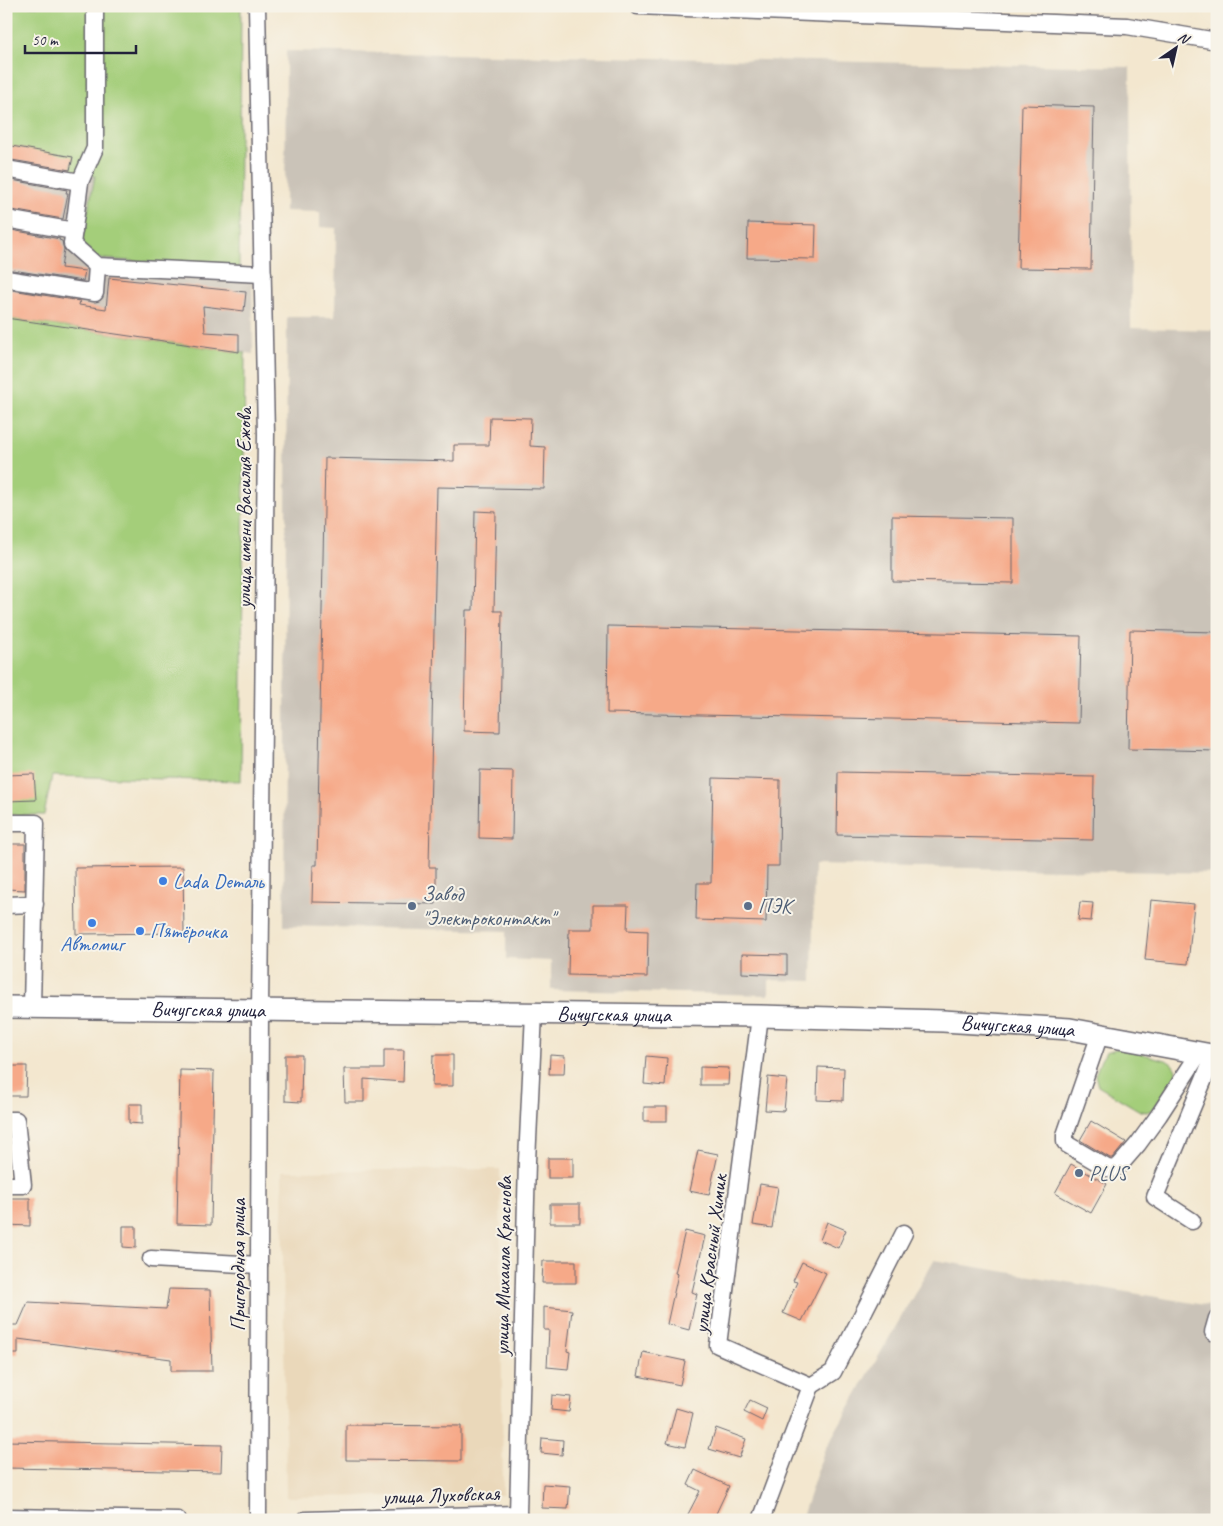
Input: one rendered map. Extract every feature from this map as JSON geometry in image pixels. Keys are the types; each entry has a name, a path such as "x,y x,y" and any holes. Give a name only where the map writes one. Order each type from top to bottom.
{"main road":[{"name":"Вичугская улица","path":"6,1007 760,1016 943,1021 1036,1026 1100,1034 1210,1054"}],"street":[{"path":"95,6 95,148 80,182 72,244 96,266 263,274"},
{"name":"улица имени Василия Ежова","path":"256,6 266,434 260,1010"},
{"path":"638,6 1128,26 1217,41"},
{"path":"6,169 80,182"},
{"path":"6,218 74,231"},
{"path":"6,279 95,293 96,266"},
{"path":"6,822 36,823 32,1007"},
{"path":"6,905 35,904"},
{"name":"Пригородная улица","path":"258,1520 260,1010"},
{"name":"улица Михаила Краснова","path":"519,1517 527,1161 534,1013"},
{"name":"улица Красный Химик","path":"760,1016 718,1344 811,1386"},
{"path":"1100,1034 1065,1135 1065,1142 1107,1168 1113,1169 1119,1166 1210,1054"},
{"path":"1192,1221 1155,1197 1210,1054"},
{"path":"6,1120 16,1120 23,1185 6,1185"},
{"path":"761,1520 811,1386 833,1372 904,1233"},
{"path":"151,1258 259,1265"},
{"name":"улица Луховская","path":"306,1520 519,1517"},
{"path":"11,1518 178,1520"}],"shaded area":[{"name":"Завод \"Электроконтакт\"","path":"286,51 1130,67 1131,328 1217,330 1217,873 814,865 812,981 769,980 769,995 551,990 551,961 506,959 506,931 284,926 287,317 335,317 336,228 320,227 320,212 285,211"},
{"path":"6,145 73,157 95,176 81,246 252,270 253,354 6,318"},
{"path":"500,1169 503,1495 286,1497 282,1171"},
{"path":"934,1260 1217,1307 1217,1520 801,1520 824,1451"}],"green space":[{"path":"6,6 241,6 239,269 90,258 81,246 95,176 70,172 73,158 6,145"},
{"path":"6,318 245,353 241,781 52,776 44,815 6,815"},
{"path":"1119,1048 1166,1060 1176,1070 1176,1075 1153,1110 1140,1111 1098,1086 1095,1075 1101,1060 1106,1052"}],"building":[{"path":"1022,105 1094,107 1091,269 1018,268"},
{"path":"6,145 73,157 70,170 6,159"},
{"path":"6,179 67,190 63,219 6,209"},
{"path":"748,223 816,225 815,259 747,258"},
{"path":"6,229 60,239 64,249 61,268 85,271 83,281 6,269"},
{"path":"109,278 246,292 244,311 203,306 205,332 239,334 239,352 6,318 6,289 80,301 79,305 106,309"},
{"path":"490,417 531,418 530,446 545,447 544,489 437,487 429,867 436,867 436,904 312,902 313,865 317,865 325,458 454,461 454,445 489,445"},
{"path":"475,511 496,512 494,611 502,611 500,732 464,731 466,610 473,610"},
{"path":"892,516 1013,518 1013,583 892,581"},
{"path":"608,626 1081,636 1079,723 607,713"},
{"path":"1130,630 1217,632 1217,751 1128,749"},
{"path":"480,770 513,771 512,839 479,838"},
{"path":"838,772 1094,777 1093,840 837,835"},
{"path":"34,774 36,800 6,801 6,775"},
{"path":"713,778 780,780 779,866 767,866 766,922 696,920 697,883 711,883"},
{"path":"6,844 25,844 25,890 6,889"},
{"path":"183,867 184,933 76,934 75,868"},
{"path":"1151,900 1194,904 1188,964 1145,960"},
{"path":"1080,902 1093,903 1091,921 1078,920"},
{"path":"593,905 628,905 627,930 648,931 647,977 568,975 569,929 593,929"},
{"path":"742,954 787,955 787,975 742,973"},
{"path":"384,1050 404,1050 403,1082 364,1079 364,1102 345,1102 344,1069 384,1069"},
{"path":"285,1055 302,1055 301,1102 285,1101"},
{"path":"433,1055 453,1055 453,1086 432,1086"},
{"path":"550,1055 565,1056 564,1074 549,1074"},
{"path":"646,1056 667,1058 665,1086 644,1084"},
{"path":"6,1066 27,1066 26,1096 6,1096"},
{"path":"700,1067 729,1068 728,1085 700,1085"},
{"path":"818,1067 844,1068 843,1101 817,1100"},
{"path":"180,1070 214,1071 211,1225 177,1224"},
{"path":"768,1077 787,1079 784,1111 765,1110"},
{"path":"129,1104 142,1104 142,1124 129,1123"},
{"path":"644,1107 667,1107 667,1121 644,1121"},
{"path":"1091,1121 1126,1142 1113,1158 1080,1140"},
{"path":"698,1150 718,1154 709,1195 689,1191"},
{"path":"548,1158 573,1158 573,1178 548,1178"},
{"path":"1071,1164 1107,1184 1091,1213 1055,1193"},
{"path":"760,1184 778,1187 772,1228 753,1225"},
{"path":"6,1198 30,1198 30,1226 6,1225"},
{"path":"550,1204 580,1204 580,1223 550,1223"},
{"path":"827,1222 846,1230 838,1248 820,1240"},
{"path":"123,1226 136,1226 136,1248 123,1247"},
{"path":"685,1231 705,1236 692,1292 697,1294 689,1330 667,1324 678,1274 675,1273"},
{"path":"543,1261 576,1261 576,1283 542,1283"},
{"path":"802,1262 826,1273 802,1321 783,1313 797,1282 793,1281"},
{"path":"169,1289 210,1290 212,1371 171,1371 171,1359 18,1339 18,1354 6,1354 6,1325 18,1325 28,1302 166,1309"},
{"path":"544,1307 572,1310 567,1351 570,1352 568,1369 547,1367 549,1330 544,1330"},
{"path":"643,1352 685,1361 680,1385 638,1376"},
{"path":"552,1395 571,1397 569,1412 551,1410"},
{"path":"750,1400 767,1408 762,1421 744,1412"},
{"path":"676,1408 693,1413 685,1447 667,1443"},
{"path":"346,1425 461,1426 461,1461 346,1460"},
{"path":"716,1428 746,1439 739,1458 709,1449"},
{"path":"542,1438 563,1440 562,1455 541,1453"},
{"path":"6,1441 222,1445 221,1472 6,1468"},
{"path":"695,1470 729,1486 713,1520 685,1520 700,1491 688,1485"},
{"path":"543,1484 570,1486 568,1509 542,1508"}],"place":[{"name":"Lada Dеталь","path":"163,881"},
{"name":"Завод \"Электроконтакт\"","path":"412,906"},
{"name":"ПЭК","path":"748,906"},
{"name":"Автомиг","path":"92,923"},
{"name":"Пятёрочка","path":"140,931"},
{"name":"PLUS","path":"1079,1173"}]}
